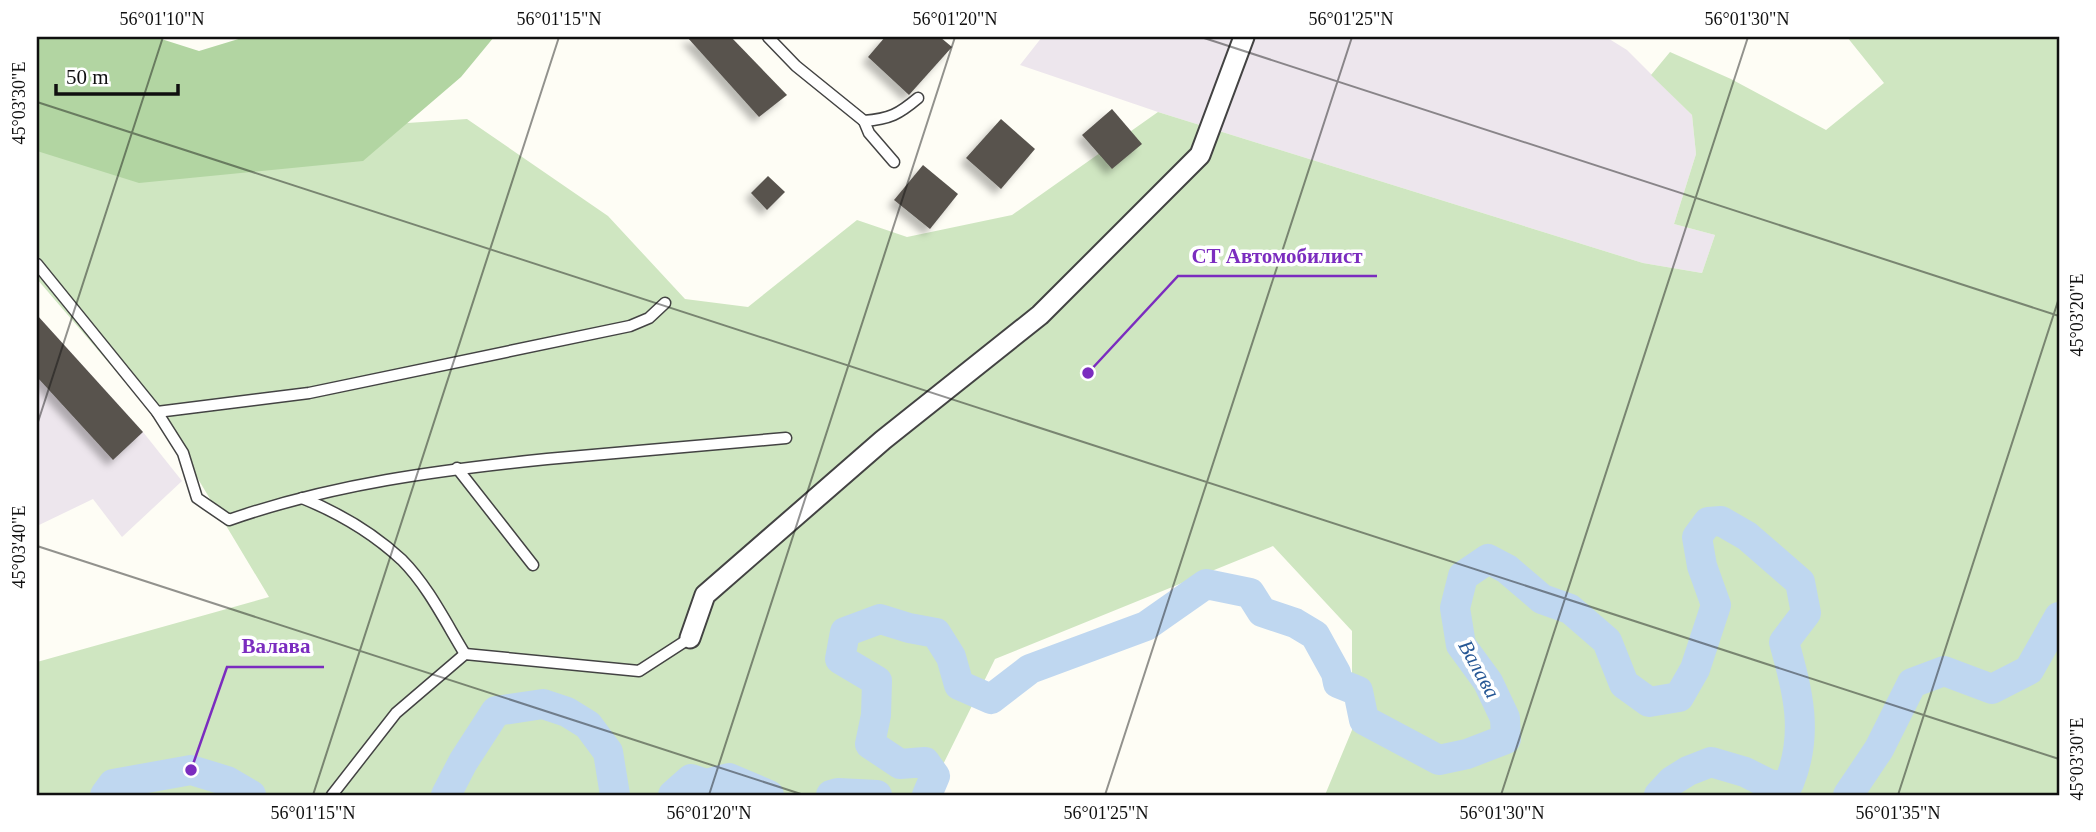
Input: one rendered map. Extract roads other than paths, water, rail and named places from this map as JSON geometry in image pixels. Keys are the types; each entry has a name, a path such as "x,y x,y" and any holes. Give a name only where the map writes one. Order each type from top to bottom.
{"street":[{"path":"690,638 705,596 883,440 1040,315 1200,155 1244,37"}],"lane":[{"path":"768,37 796,66 864,121 869,133 894,162"},
{"path":"864,121 883,120 901,113 918,98"},
{"path":"37,264 157,412 183,453 197,498 229,520 275,504 363,483 457,468 786,438"},
{"path":"157,412 309,393 630,326 649,318 665,303"},
{"path":"457,468 533,565"},
{"path":"302,498 362,527 403,561 429,595 465,654"},
{"path":"332,795 396,713 465,654 639,671 690,638"}],"waterway":[{"name":"Валава","path":"927,795 935,776 925,762 900,764 870,744 876,715 877,681 840,659 845,632 880,619 936,633 951,657 959,685 991,699 1030,669 1146,626 1206,584 1250,593 1262,612 1295,623 1315,635 1336,673 1338,683 1358,691 1364,720 1439,760 1467,754 1506,739 1505,718 1488,682 1461,645 1455,608 1463,576 1488,559 1507,569 1542,599 1570,609 1607,641 1624,684 1649,702 1679,697 1695,669 1716,605 1702,566 1697,537 1708,522 1721,521 1747,536 1800,582 1806,613 1784,642 1794,679 1799,713 1799,747 1795,765 1789,783 1773,786 1745,772 1711,762 1672,781 1659,795"},
{"name":"Валава","path":"1848,795 1879,749 1912,683 1944,671 1992,689 2029,670 2059,617"},
{"name":"Валава","path":"446,795 463,762 496,711 543,704 567,712 588,725 608,752 615,795"},
{"name":"Валава","path":"105,795 113,784 191,770 227,781 251,795"},
{"name":"Валава","path":"673,795 691,779 706,784 729,778 769,795"},
{"name":"Валава","path":"831,795 877,795"}],"place":[{"name":"СТ Автомобилист","path":"1088,373"},
{"name":"Валава","path":"191,770"}]}
